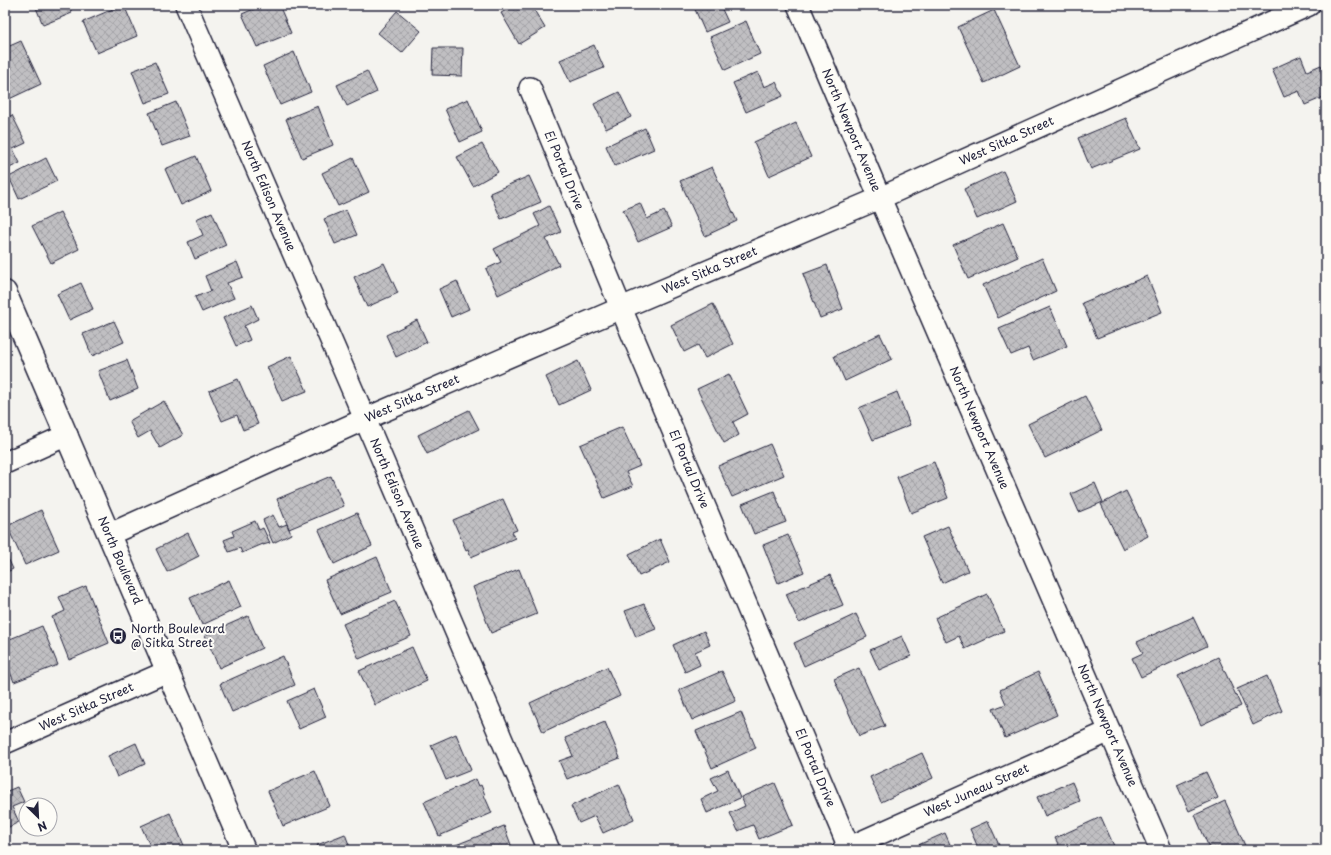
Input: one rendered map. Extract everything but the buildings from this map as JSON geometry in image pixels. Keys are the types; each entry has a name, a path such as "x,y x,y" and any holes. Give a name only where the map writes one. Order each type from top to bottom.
{"street":[{"name":"North Edison Avenue","path":"186,5 549,850"},
{"name":"North Newport Avenue","path":"798,5 1161,850"},
{"name":"West Sitka Street","path":"110,534 365,419 620,308 880,198 1309,5"},
{"name":"El Portal Drive","path":"530,88 620,308 847,849"},
{"name":"North Boulevard","path":"5,292 110,534 244,850"},
{"path":"5,463 67,435"},
{"name":"West Sitka Street","path":"5,743 168,671"},
{"name":"West Juneau Street","path":"847,849 1110,732"}],"place":[{"name":"North Boulevard @ Sitka Street","path":"118,636"}]}
